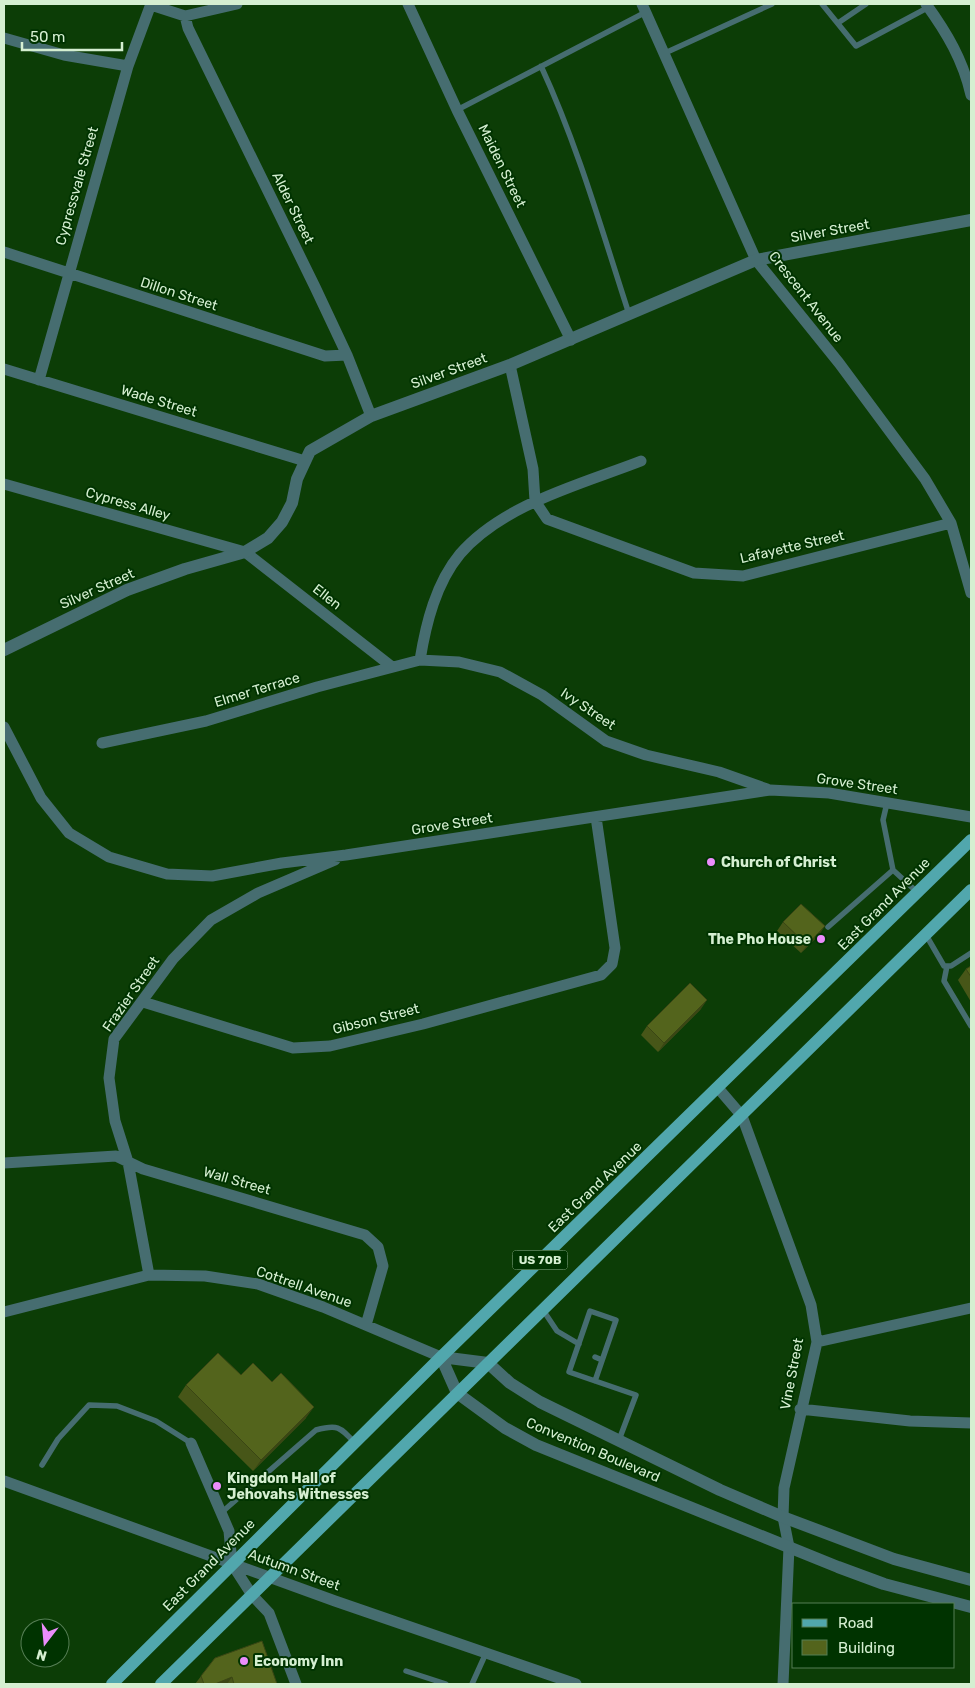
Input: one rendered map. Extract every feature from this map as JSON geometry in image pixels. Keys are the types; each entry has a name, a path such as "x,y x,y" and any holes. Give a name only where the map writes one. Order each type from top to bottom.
{"main road":[{"name":"East Grand Avenue","path":"112,1684 441,1357 971,840"},
{"name":"US 70B","path":"164,1683 252,1594 971,890"}],"street":[{"path":"151,4 185,16 236,4"},
{"name":"Cypressvale Street","path":"39,380 128,66 151,4"},
{"name":"Maiden Street","path":"408,4 457,110 571,340"},
{"path":"928,5 957,50 967,75 971,95"},
{"name":"Crescent Avenue","path":"644,8 756,260 838,362 925,479 952,523 971,593"},
{"name":"Alder Street","path":"185,16 188,28 347,356 371,416"},
{"path":"4,38 64,55 128,66"},
{"name":"Silver Street","path":"4,650 127,590 185,569 245,552 268,538 282,522 292,502 304,461 310,451 371,416 510,365 756,260 971,220"},
{"name":"Dillon Street","path":"4,252 325,356 347,356"},
{"path":"510,365 533,469 535,500"},
{"name":"Wade Street","path":"4,369 304,461"},
{"path":"420,660 426,625 440,587 460,554 486,530 535,500 641,461"},
{"name":"Cypress Alley","path":"4,484 245,552"},
{"name":"Lafayette Street","path":"535,500 547,519 694,573 743,576 952,523"},
{"name":"Ellen","path":"245,552 392,666"},
{"name":"Elmer Terrace","path":"102,743 206,721 392,666 420,660"},
{"name":"Ivy Street","path":"420,660 459,662 500,672 542,695 606,741 646,756 719,772 770,790"},
{"name":"Grove Street","path":"4,727 41,798 69,833 109,857 167,874 212,876 282,863 346,856 770,790 829,793 971,817"},
{"name":"Gibson Street","path":"143,1002 293,1048 330,1046 423,1024 601,975 612,964 615,948 596,817"},
{"name":"Frazier Street","path":"149,1276 128,1162 116,1121 109,1078 114,1039 173,959 211,920 258,893 346,856"},
{"name":"Vine Street","path":"718,1088 742,1116 811,1305 817,1342 800,1409 784,1488 782,1517 789,1547 783,1684"},
{"name":"Wall Street","path":"4,1162 116,1156 143,1169 365,1235 378,1247 382,1266 366,1325"},
{"name":"Cottrell Avenue","path":"4,1312 149,1276 205,1276 258,1284 366,1325 441,1357"},
{"path":"817,1342 971,1308"},
{"path":"441,1357 488,1363"},
{"name":"Convention Boulevard","path":"441,1357 457,1393 505,1428 536,1445 884,1584 971,1607"},
{"name":"Convention Boulevard","path":"488,1363 510,1383 540,1402 720,1490 782,1517 894,1559 971,1580"},
{"path":"800,1409 910,1422 971,1423"},
{"path":"191,1443 229,1531 232,1564 252,1594 268,1613 296,1684"},
{"name":"Autumn Street","path":"4,1481 270,1578 576,1684"}],"lane":[{"path":"665,54 772,4"},
{"path":"822,4 856,46 928,5"},
{"path":"838,23 866,4"},
{"path":"457,110 541,66 644,8"},
{"path":"541,66 562,111 578,154 629,314"},
{"path":"887,803 883,820 893,870 918,892"},
{"path":"828,928 893,870"},
{"path":"926,935 944,966 947,966"},
{"path":"947,966 971,953"},
{"path":"947,966 944,982 971,1026"},
{"path":"543,1310 557,1330 579,1344"},
{"path":"595,1381 616,1320 590,1311 584,1335 579,1344 579,1352 569,1372 595,1381 636,1395 618,1441"},
{"path":"601,1341 608,1343"},
{"path":"595,1357 602,1360"},
{"path":"42,1465 58,1439 89,1405 117,1406 156,1421 191,1443"},
{"path":"221,1513 316,1430 331,1426 340,1428 355,1443"},
{"path":"472,1684 486,1653"},
{"path":"406,1670 446,1684"}],"building":[{"path":"801,904 825,926 807,945 783,922"},
{"path":"971,966 971,977 966,969"},
{"path":"690,983 707,1000 664,1043 647,1026"},
{"path":"218,1353 241,1375 253,1363 272,1382 281,1373 314,1407 261,1460 186,1385"},
{"path":"262,1641 277,1684 234,1684 232,1677 215,1684 204,1684 201,1676 215,1658"}],"place":[{"name":"Church of Christ","path":"711,862"},
{"name":"The Pho House","path":"821,939"},
{"name":"Kingdom Hall of Jehovahs Witnesses","path":"217,1486"},
{"name":"Economy Inn","path":"244,1661"}]}
